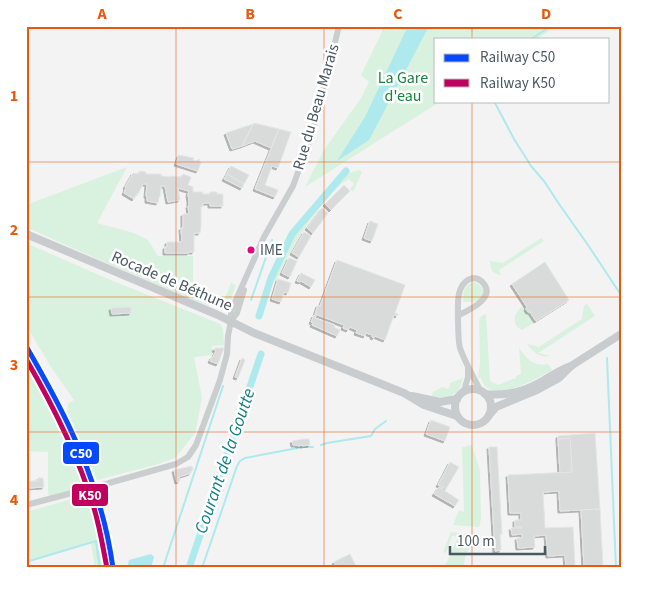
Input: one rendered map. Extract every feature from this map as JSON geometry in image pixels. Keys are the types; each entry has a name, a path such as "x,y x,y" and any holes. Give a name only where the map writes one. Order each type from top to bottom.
{"main road":[{"name":"Rocade de Béthune","path":"26,234 232,321 254,333 404,393"},
{"path":"571,366 561,369 537,384 519,391 503,394 482,392 474,389 464,391 457,399 455,408 458,416 468,424 483,422 496,407 537,390 559,378 571,366 621,334"},
{"path":"482,392 489,398 491,404 489,415"},
{"path":"404,393 440,402 457,399"},
{"path":"404,393 424,405 458,416"}],"street":[{"name":"Rue du Beau Marais","path":"26,505 176,464 188,457 194,449 228,354 228,336 232,321 231,311 264,237 293,186 303,161 313,131 339,26"},
{"path":"459,316 484,299 487,290 480,280 476,278 468,280 464,283 458,295 460,347 482,392"},
{"path":"464,391 468,377 468,364"}],"green space":[{"name":"La Gare d'eau","path":"385,26 556,26 538,38 434,38 434,102 439,102 305,187 324,150 361,98 369,82 361,75"},
{"path":"127,167 97,223 134,233 148,240 158,256 193,256 193,284 225,298 231,283 236,285 231,299 224,307 208,305 193,300 26,227 26,205"},
{"path":"359,170 362,172 353,192 350,189 354,184 349,179 320,207 293,247 276,281 273,280 299,228 340,179 349,173"},
{"path":"541,238 544,241 499,270 501,275 492,271 490,261 503,263"},
{"path":"26,243 220,324 223,330 224,345 212,346 212,355 194,357 202,398 195,433 175,458 97,480 67,412 68,404 74,400 51,367 26,325"},
{"path":"474,282 482,288 482,296 477,301 464,302 465,289"},
{"path":"587,304 595,316 538,353 551,356 537,354 527,344 537,346 537,348 582,319 584,306"},
{"path":"523,306 534,323 522,330 516,325 515,318 517,311"},
{"path":"486,314 490,381 498,385 521,374 519,347 531,361 543,365 548,364 552,370 525,384 503,391 493,390 486,386 481,378 478,378 480,363 479,320 481,316"},
{"path":"26,368 56,413 83,476 86,490 49,499 48,452 26,451"},
{"path":"463,378 459,389 452,395 448,397 432,396 433,392 442,387 449,389 450,383"},
{"path":"472,445 480,471 481,519 479,527 453,525 459,510 464,512 462,447"},
{"path":"90,494 103,545 106,568 95,568 91,543 26,562 26,512"},
{"path":"451,532 475,535 465,558 463,568 443,568 458,537 452,536 446,553 443,552"}],"water":[{"path":"408,26 429,26 369,140 337,161 365,117"},
{"path":"151,554 154,557 151,568 130,568 129,560"}],"building":[{"path":"254,123 279,129 271,148 255,141 242,146"},
{"path":"253,124 242,146 232,149 226,133"},
{"path":"279,129 291,132 278,168 272,166 265,185 278,190 275,197 255,189"},
{"path":"179,155 194,158 193,160 195,161 200,159 198,171 176,164"},
{"path":"231,166 249,175 244,184 227,174"},
{"path":"140,171 146,172 146,174 161,174 161,176 170,177 182,177 183,174 191,177 188,185 193,187 193,192 210,194 210,192 217,192 217,194 223,194 223,206 210,206 210,203 203,203 201,207 201,227 200,233 194,233 194,252 165,253 167,242 182,242 183,214 189,214 189,191 178,188 180,200 168,202 165,186 161,186 158,203 147,201 147,184 143,184 134,199 124,193 125,187 133,173 139,174"},
{"path":"227,174 244,184 242,188 224,179"},
{"path":"344,185 350,191 331,210 325,204"},
{"path":"322,208 328,213 313,233 307,228"},
{"path":"370,221 378,224 372,241 364,238"},
{"path":"304,232 311,236 299,257 292,253"},
{"path":"289,258 297,261 290,277 282,273"},
{"path":"337,260 405,285 395,313 398,314 397,316 394,315 385,340 375,336 374,338 366,333 365,336 356,333 357,330 350,327 348,330 343,328 344,325 315,314 318,305 320,306"},
{"path":"545,262 569,300 536,321 526,309 527,307 512,284"},
{"path":"301,273 315,280 311,287 301,281 297,281"},
{"path":"278,279 291,283 288,293 284,292 281,302 272,299"},
{"path":"131,307 131,313 112,314 111,308"},
{"path":"314,315 316,316 315,318 335,325 334,327 340,330 337,336 312,325 313,323 311,322"},
{"path":"215,348 224,348 218,364 210,361 216,351 214,350"},
{"path":"242,358 245,360 238,378 235,377"},
{"path":"431,420 450,427 445,441 426,434"},
{"path":"595,433 600,509 560,511 559,491 543,492 545,528 573,527 575,566 566,567 565,555 548,556 546,535 534,536 535,547 518,548 517,538 522,538 522,534 512,535 511,528 522,528 515,527 515,520 521,520 521,513 510,513 508,475 572,472 570,438 558,439 558,436"},
{"path":"570,438 572,472 560,473 558,439"},
{"path":"309,439 310,445 293,445 292,441"},
{"path":"489,447 497,447 502,534 500,534 501,550 495,551"},
{"path":"450,462 459,467 446,489 438,485"},
{"path":"192,466 193,470 191,473 179,477 180,481 177,482 174,470"},
{"path":"38,478 43,478 44,487 28,488 28,481 38,481"},
{"path":"439,487 459,500 455,506 434,494"},
{"path":"600,509 603,566 584,567 581,510"},
{"path":"350,554 357,568 337,568 334,562"}],"waterway":[{"path":"533,38 551,26"},
{"path":"495,102 531,166 544,181 621,295"},
{"name":"Courant de la Goutte","path":"259,316 271,278 292,234 346,171"},
{"path":"251,300 272,240"},
{"name":"Courant de la Goutte","path":"189,568 261,354"},
{"path":"607,358 616,568"},
{"path":"163,568 223,386"},
{"path":"321,445 371,436 375,429 386,421"},
{"path":"202,568 240,461 245,458 303,447 313,447"},
{"path":"26,562 96,541 100,568"}],"rail line":[{"name":"C50","path":"26,346 48,385 86,465 104,522 113,568"},
{"name":"K50","path":"26,359 56,413 81,469 96,515 107,568"}],"place":[{"name":"IME","path":"251,250"}]}
